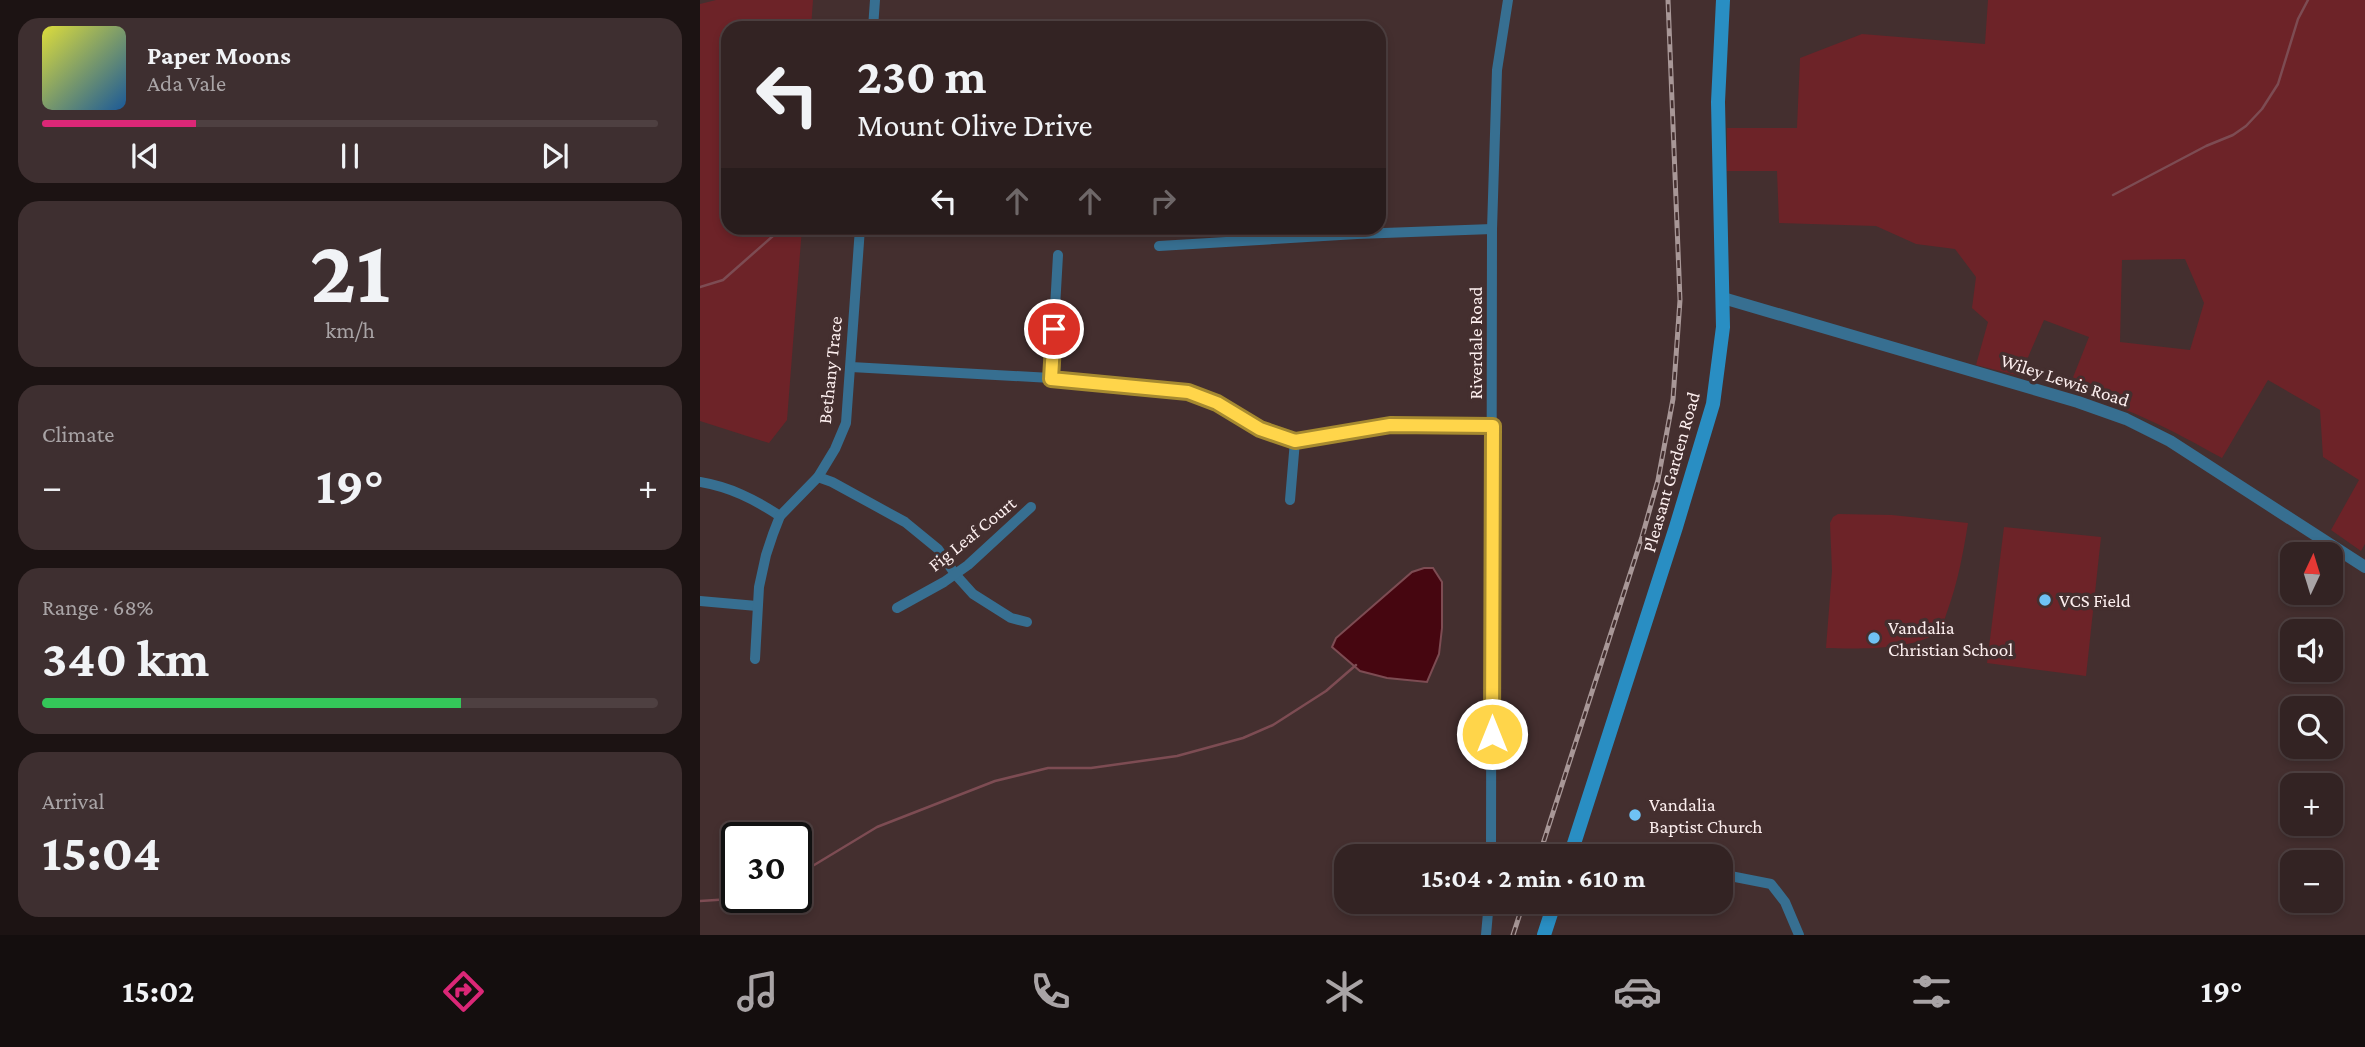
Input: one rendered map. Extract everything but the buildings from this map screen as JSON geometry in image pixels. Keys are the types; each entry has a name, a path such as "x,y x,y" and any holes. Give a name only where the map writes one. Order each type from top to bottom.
{"main road":[{"name":"Pleasant Garden Road","path":"1573,844 1705,435 1718,373 1723,298 1718,102 1723,0"},
{"path":"1544,935 1551,914"}],"street":[{"path":"874,21 875,0"},
{"name":"Riverdale Road","path":"1490,844 1492,229 1497,70 1508,0"},
{"path":"1386,233 1492,229"},
{"name":"Bethany Trace","path":"755,659 757,606 766,555 780,516 818,477 835,449 846,423 860,235"},
{"path":"1159,246 1340,235"},
{"path":"1051,379 1058,255"},
{"name":"Wiley Lewis Road","path":"1723,298 2078,402 2126,419 2170,441 2365,567"},
{"path":"851,367 1051,379 1188,392 1217,403 1260,429 1295,441 1390,425 1493,426"},
{"path":"1290,500 1295,441"},
{"path":"818,477 905,522 937,549 973,594 1011,618 1027,622"},
{"path":"700,482 722,486 745,495 780,516"},
{"name":"Fig Leaf Court","path":"897,608 968,565 1031,507"},
{"path":"700,601 757,606"},
{"path":"1733,876 1771,884 1786,902 1799,935"},
{"path":"1486,935 1488,914"}],"shaded area":[{"path":"716,0 813,0 812,21 721,21 721,235 801,235 787,420 769,443 700,421 700,4"},
{"path":"1988,0 2365,0 2365,544 2361,551 2331,530 2359,480 2323,457 2320,410 2268,380 2222,458 2147,419 2068,390 2089,337 2044,320 2020,376 1976,365 1988,322 1972,308 1976,277 1955,249 1916,244 1876,226 1779,223 1777,171 1727,171 1727,128 1797,128 1800,58 1862,34 1985,44","holes":["2185,259 2204,303 2190,350 2120,342 2122,260"]},
{"path":"1838,514 1892,515 1968,523 1951,601 1942,626 1932,636 1887,647 1826,648 1832,571 1830,523"},
{"name":"VCS Field","path":"2004,527 2101,537 2086,676 1987,663"},
{"path":"1433,568 1442,582 1439,654 1427,682 1387,678 1360,671 1332,647 1336,638 1412,572"}],"waterway":[{"path":"2113,195 2246,126 2262,109 2278,84 2298,19 2308,0"},
{"path":"700,287 723,280 774,235"},
{"path":"812,866 877,827 995,781 1048,768 1091,768 1177,756 1243,738 1273,725 1326,691 1356,665"},
{"path":"700,901 721,900"}],"railway":[{"path":"1543,844 1642,537 1658,480 1673,399 1680,300 1668,0"},
{"path":"1513,935 1520,914"}],"place":[{"name":"VCS Field","path":"2045,600"},
{"name":"Vandalia Christian School","path":"1874,638"},
{"name":"Vandalia Baptist Church","path":"1635,815"}],"route":[{"path":"1054,329 1051,379 1188,392 1217,403 1260,429 1295,441 1390,425 1477,428 1493,426 1492,734"}]}
